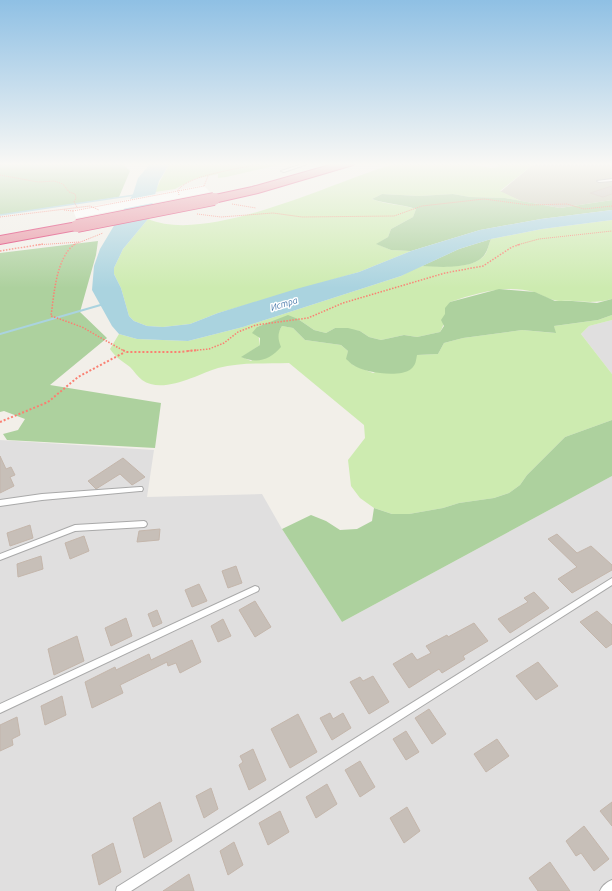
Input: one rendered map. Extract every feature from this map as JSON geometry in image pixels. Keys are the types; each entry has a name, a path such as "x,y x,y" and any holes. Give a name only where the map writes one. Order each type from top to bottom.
{"highway":[{"path":"0,227 144,205"},
{"path":"0,240 76,215"}],"lane":[{"path":"0,503 42,497 140,489"},
{"path":"0,557 75,528 144,524"},
{"path":"121,891 612,581"},
{"path":"0,709 255,589"},
{"path":"605,891 612,885"}],"path":[{"path":"74,205 76,215"},
{"path":"0,218 51,210 61,210 76,215 144,205"},
{"path":"245,205 256,208"},
{"path":"196,214 221,217 273,212 302,217 394,216 422,206 435,205"},
{"path":"526,205 545,205"},
{"path":"570,205 584,209 612,206"},
{"path":"76,215 90,206 104,212"},
{"path":"61,210 76,215"},
{"path":"0,422 48,402 78,377 126,352 179,352 209,349 224,343 238,332 256,325 308,318 343,303 437,275 483,266 512,247 539,239 612,231"},
{"path":"0,251 45,244 80,241 104,233"},
{"path":"80,241 70,248 58,272 52,316 82,327 126,352"}],"shaded area":[{"path":"541,205 582,205 560,208"},
{"path":"612,320 612,374 581,334 589,326"},
{"path":"0,440 154,450 147,497 262,494 282,529 342,622 612,476 612,891 0,891"}],"green space":[{"path":"0,205 69,205 0,215"},
{"path":"281,205 397,205 416,209 413,217 391,229 388,237 377,244 391,250 411,251 359,272 218,313 190,324 163,327 147,326 134,321 129,316 121,288 114,274 114,268 123,249 148,219 174,225 204,224"},
{"path":"397,205 541,205 560,208 582,205 612,205 612,210 541,219 480,230 411,251 391,250 376,244 388,237 391,229 413,217 416,209"},
{"path":"612,220 612,299 592,302 559,301 549,299 534,292 502,289 481,293 450,302 440,332 417,337 404,335 381,340 369,337 360,331 335,328 326,333 314,330 298,319 268,323 257,327 260,345 242,357 251,361 278,340 278,333 282,326 293,328 305,340 341,345 348,351 347,359 353,365 373,373 416,355 438,354 444,343 463,338 522,330 555,333 554,326 598,320 612,315 612,320 589,326 581,334 612,374 612,420 565,437 527,475 520,485 509,493 494,498 459,503 443,508 409,514 392,514 374,508 360,498 351,486 348,460 365,438 364,425 289,363 227,366 180,382 160,385 150,384 142,380 130,367 116,357 110,349 119,334 137,339 188,341 243,327 401,276 418,267 466,265 481,259 486,253 491,239 542,229"},
{"path":"491,239 485,254 473,263 456,266 422,266 459,249"},
{"path":"98,241 96,255 80,312 107,338 50,385 161,403 155,448 7,440 3,434 18,430 25,419 4,411 0,412 0,253"},
{"path":"499,289 535,292 555,301 597,303 612,299 612,315 598,320 554,326 556,333 522,330 463,338 444,343 438,354 417,355 416,362 411,369 406,372 391,374 358,368 346,359 348,351 341,345 305,340 293,328 282,326 278,336 281,347 272,355 263,360 252,360 241,357 260,345 260,338 252,333 257,327 288,315 298,319 314,330 326,333 335,328 348,328 360,331 369,337 381,340 404,335 417,337 440,332 444,326 441,320 445,314 445,308 450,302"},
{"path":"612,420 612,476 342,622 282,529 311,515 326,521 340,530 357,529 372,521 374,508 392,514 409,514 443,508 459,503 494,498 509,493 520,485 527,475 565,437"}],"water":[{"name":"Истра","path":"127,205 152,205 148,219 123,249 114,268 114,274 121,288 129,316 134,321 147,326 163,327 190,324 218,313 296,289 359,272 411,251 480,230 541,219 612,210 612,220 542,229 491,239 459,249 401,276 243,327 188,341 137,339 119,334 112,326 92,290 94,266 100,249"}],"pier":[{"path":"101,205 145,205 76,218 73,210"}],"building":[{"path":"0,456 6,469 11,467 15,475 10,477 14,486 0,493"},
{"path":"123,458 145,477 132,485 120,474 96,489 88,481"},
{"path":"30,525 33,538 10,546 7,533"},
{"path":"160,529 159,540 137,542 139,531"},
{"path":"557,534 577,553 591,546 612,565 612,570 572,593 558,579 577,567 548,539"},
{"path":"84,536 89,551 70,559 65,543"},
{"path":"41,556 43,569 18,577 17,564"},
{"path":"236,566 242,583 228,588 222,571"},
{"path":"199,584 207,601 192,607 185,590"},
{"path":"534,592 549,608 510,633 498,619 528,602 524,598"},
{"path":"255,601 271,627 255,637 239,610"},
{"path":"157,610 162,623 153,627 148,614"},
{"path":"597,611 612,625 612,644 606,648 580,622"},
{"path":"126,618 132,636 111,646 105,628"},
{"path":"223,619 231,636 218,642 211,626"},
{"path":"474,623 488,641 463,656 465,659 442,673 439,669 409,688 393,664 412,653 417,660 431,653 426,646 447,635 448,637"},
{"path":"77,636 84,661 54,675 48,649"},
{"path":"192,640 201,662 180,673 176,663 168,666 167,662 120,685 123,693 92,708 85,682 115,667 116,670 149,654 151,660"},
{"path":"538,662 558,686 536,700 516,676"},
{"path":"373,676 389,702 369,714 350,682 360,677 363,681"},
{"path":"62,696 66,715 45,725 41,706"},
{"path":"429,709 446,734 432,744 415,718"},
{"path":"330,713 333,719 343,713 351,728 332,740 320,718"},
{"path":"298,714 317,752 290,768 271,729"},
{"path":"17,717 20,735 12,739 13,745 0,751 0,725"},
{"path":"406,731 419,752 406,760 393,739"},
{"path":"497,739 509,756 486,772 474,754"},
{"path":"253,749 266,780 249,790 239,765 243,762 240,756"},
{"path":"360,761 375,787 360,797 345,770"},
{"path":"327,784 337,804 316,818 306,797"},
{"path":"211,788 218,809 204,818 196,796"},
{"path":"160,802 172,841 144,858 133,818"},
{"path":"612,802 612,826 600,811"},
{"path":"407,807 420,831 404,843 390,818"},
{"path":"280,811 289,832 268,845 259,823"},
{"path":"584,826 609,859 594,871 581,853 576,856 566,841"},
{"path":"234,842 243,865 228,875 220,851"},
{"path":"113,843 121,872 99,885 92,855"},
{"path":"550,862 570,891 538,891 529,878"},
{"path":"189,874 194,891 163,891"}],"waterway":[{"path":"0,215 70,205"},
{"path":"0,334 104,304"}]}
